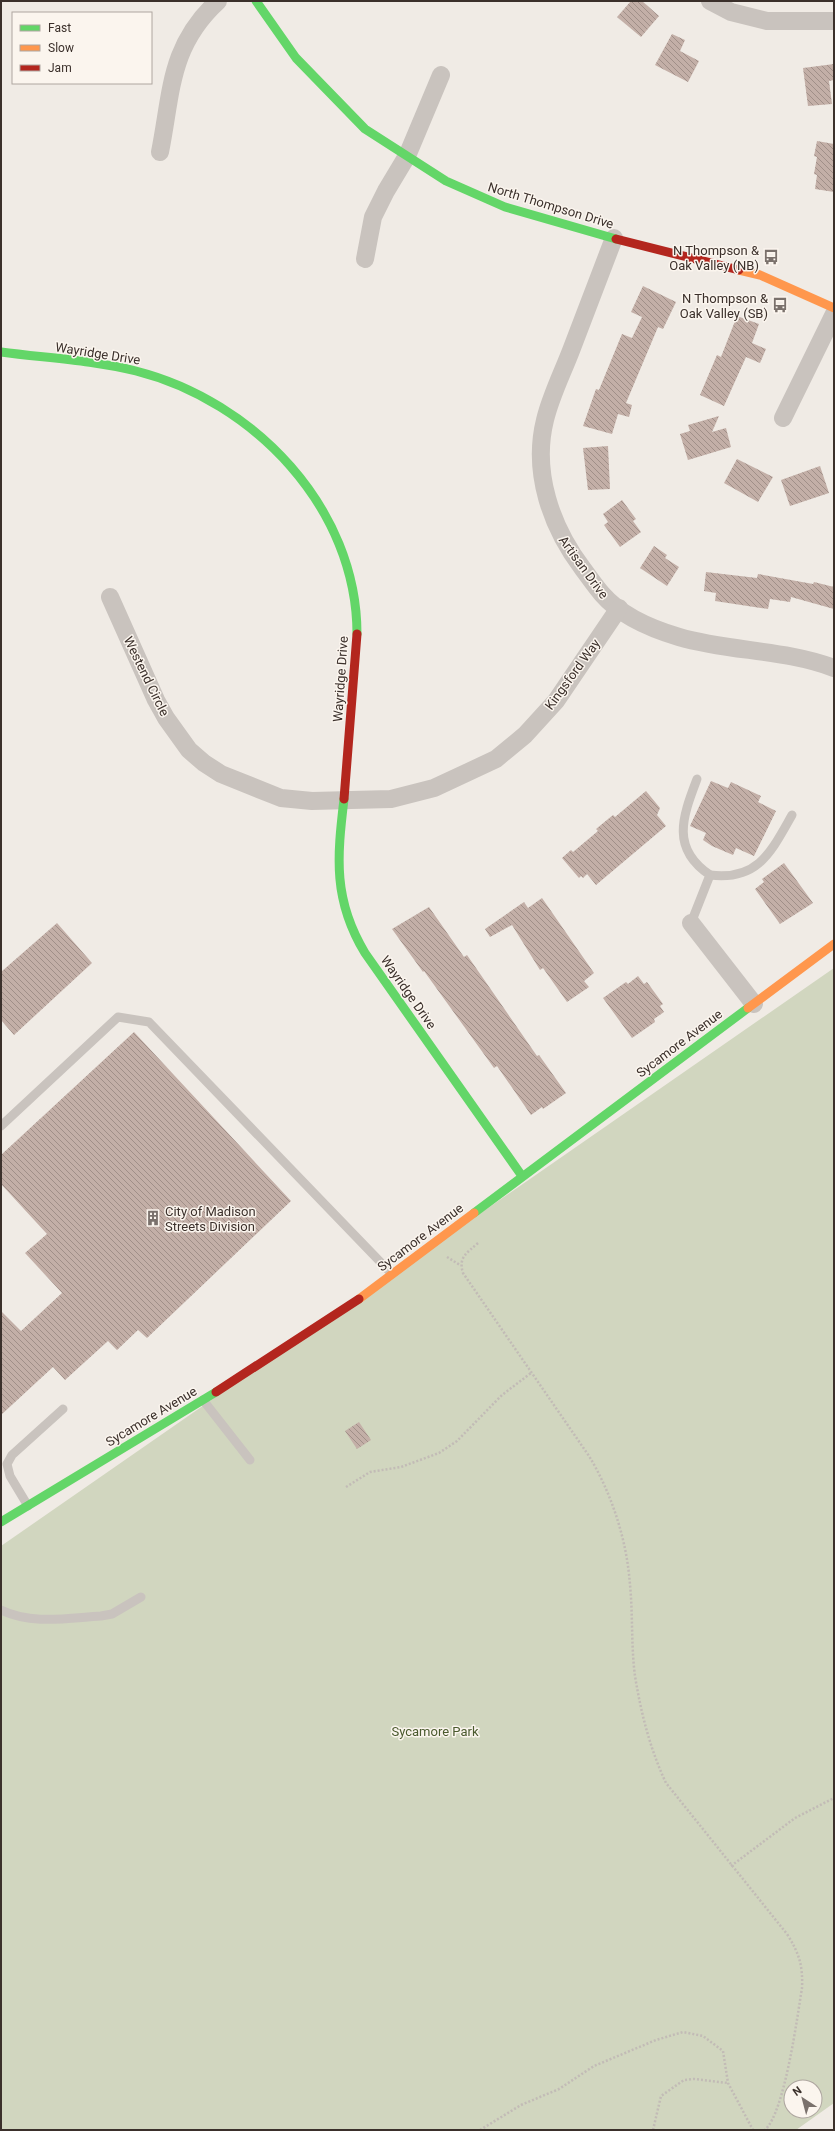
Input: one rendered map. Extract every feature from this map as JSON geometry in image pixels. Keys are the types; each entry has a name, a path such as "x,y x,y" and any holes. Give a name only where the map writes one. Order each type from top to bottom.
{"street":[{"path":"160,152 176,64 192,30 218,1"},
{"name":"North Thompson Drive","path":"256,1 296,58 365,129 446,181 487,200 614,238 760,275 834,308"},
{"path":"710,1 731,12 767,21 834,21"},
{"path":"365,259 373,218 386,191 407,156 441,75"},
{"name":"Artisan Drive","path":"614,238 548,411 542,438 544,485 550,511 559,533 574,558 602,594 619,608 650,626 678,637 716,646 789,655 834,668"},
{"path":"783,418 834,314"},
{"name":"Wayridge Drive","path":"1,352 118,367 186,388 253,427 286,458 307,484 319,503 338,542 344,557 354,599 356,634 345,801 340,852 342,902 356,938 522,1176"},
{"name":"Westend Circle","path":"110,597 156,700 166,718 194,755 221,774 281,798 345,801"},
{"name":"Kingsford Way","path":"345,801 391,800 427,790 452,781 496,759 525,734 556,701 619,608"},
{"path":"691,923 754,1004"},
{"name":"Sycamore Avenue","path":"1,1522 203,1400 349,1307 522,1176 834,944"}],"lane":[{"path":"697,779 684,815 682,828 692,859 701,869 710,875 725,877 742,874 757,866 770,852 792,815"},
{"path":"691,923 710,875"},
{"path":"1,1126 118,1017 149,1022 392,1274"},
{"path":"203,1400 250,1460"},
{"path":"28,1506 10,1476 7,1464 12,1455 63,1409"},
{"path":"1,1610 13,1616 31,1620 101,1616 112,1614 141,1597"}],"path":[{"path":"478,1244 461,1258 460,1265 463,1273 588,1456 601,1477 612,1500 626,1558 630,1584 635,1675 643,1717 657,1763 666,1783 787,1934 798,1950 801,1963 802,1988 783,2089 774,2114 765,2130"},
{"path":"346,1487 370,1472 401,1468 440,1453 457,1441 502,1396 531,1373"},
{"path":"732,1866 795,1818 834,1798"},
{"path":"480,2130 521,2105 559,2089 594,2066 656,2040 683,2032 703,2036 723,2051 728,2083 753,2130"},
{"path":"653,2130 661,2096 684,2080 694,2078 728,2083"}],"green space":[{"name":"Sycamore Park","path":"834,968 834,2103 823,2111 823,2079 783,2079 783,2119 811,2119 796,2130 1,2130 1,1546"}],"building":[{"path":"631,1 642,1 659,16 641,37 617,17"},
{"path":"672,34 685,40 680,51 699,61 688,82 655,65"},
{"path":"834,64 834,80 829,81 832,104 808,106 803,68"},
{"path":"817,141 834,144 834,192 815,189 817,175 814,174 817,157 814,156"},
{"path":"643,286 676,302 663,329 658,327 626,403 632,405 629,417 618,414 612,434 583,426 596,389 599,390 622,334 632,338 642,317 631,312"},
{"path":"737,316 759,324 752,343 766,349 760,363 746,357 724,406 700,395 717,355 721,357"},
{"path":"719,416 712,432 726,428 731,447 688,460 680,434 690,431 688,425"},
{"path":"608,446 610,489 588,490 583,448"},
{"path":"737,459 773,477 758,502 724,483"},
{"path":"820,466 829,493 790,506 781,480"},
{"path":"622,500 636,519 633,521 641,532 620,547 604,525 608,522 603,514"},
{"path":"654,546 667,555 665,558 679,567 667,586 640,568"},
{"path":"706,572 757,578 758,574 813,584 814,582 834,587 834,609 791,597 790,602 770,599 768,609 715,601 716,593 704,591"},
{"path":"711,781 728,788 731,782 761,796 758,802 776,811 754,856 736,848 733,855 712,846 703,840 706,833 690,826"},
{"path":"646,791 660,808 657,815 666,826 596,885 587,874 583,878 581,876 579,878 562,858 571,850 573,852 598,831 596,829 613,815 615,817"},
{"path":"784,863 813,903 780,924 755,889 764,882 762,879"},
{"path":"542,898 594,973 584,981 589,987 567,1002 543,968 540,970 512,925 490,937 485,929 524,902 528,908"},
{"path":"429,907 464,957 467,955 537,1056 539,1055 566,1093 543,1109 542,1107 531,1115 497,1066 494,1068 392,929"},
{"path":"57,923 92,963 14,1035 1,1020 1,972"},
{"path":"638,976 644,984 647,982 663,1004 660,1006 664,1012 654,1019 655,1022 632,1038 603,998 626,982 628,984"},
{"name":"City of Madison Streets Division","path":"134,1032 291,1201 147,1338 138,1330 117,1350 108,1341 65,1380 53,1367 1,1415 1,1311 21,1331 62,1293 25,1253 47,1234 1,1184 1,1155"},
{"path":"359,1422 371,1440 357,1449 345,1431"}],"traffic: fast":[{"path":"256,1 296,58 365,129 446,181 505,207 616,239"},
{"path":"1,352 86,362 136,371 179,386 220,407 258,434 291,466 318,503 339,544 352,588 357,634"},
{"path":"344,799 340,840 340,878 342,897 347,915 355,934 365,953 522,1176"},
{"path":"474,1213 748,1008"},
{"path":"1,1522 216,1392"}],"traffic: slow":[{"path":"739,270 760,275 834,308"},
{"path":"748,1008 834,944"},
{"path":"359,1299 474,1213"}],"traffic: jam":[{"path":"616,239 739,270"},
{"path":"344,799 357,634"},
{"path":"216,1392 359,1299"}],"place":[{"name":"N Thompson & Oak Valley (NB)","path":"771,257"},
{"name":"N Thompson & Oak Valley (SB)","path":"780,305"},
{"name":"City of Madison Streets Division","path":"153,1218"}]}
